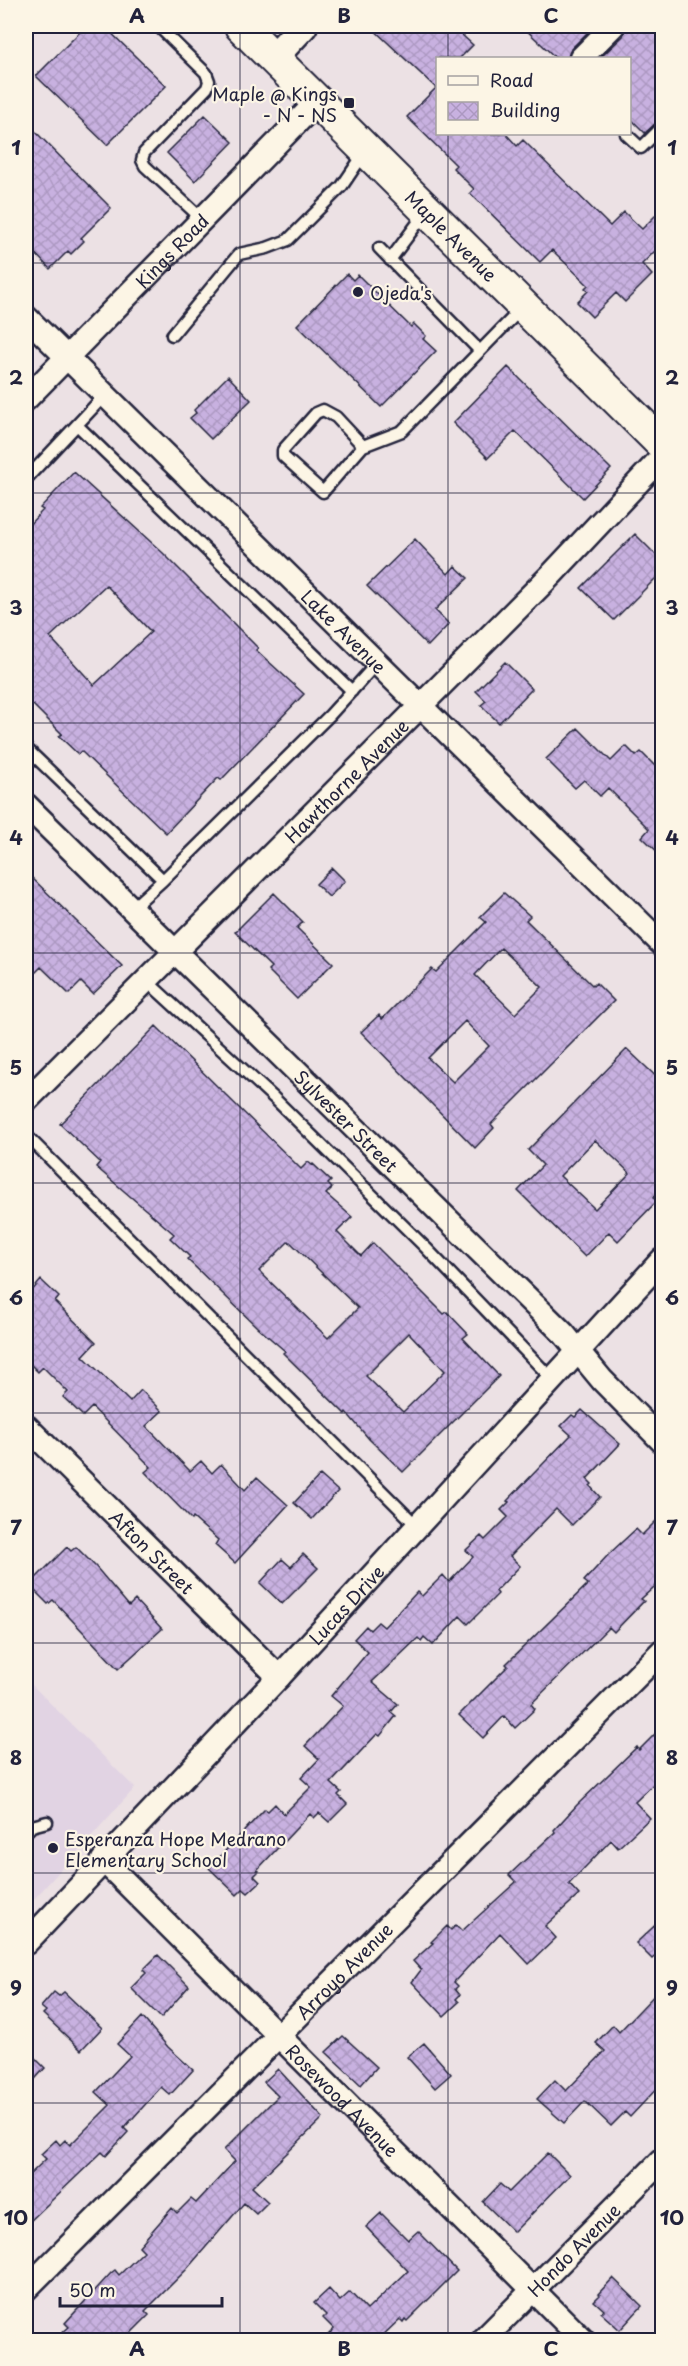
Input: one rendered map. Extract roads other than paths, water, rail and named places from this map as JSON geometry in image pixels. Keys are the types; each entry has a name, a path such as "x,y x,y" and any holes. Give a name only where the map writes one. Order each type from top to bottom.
{"main road":[{"name":"Maple Avenue","path":"241,26 663,444"}],"street":[{"path":"274,57 303,26"},
{"path":"582,57 605,28"},
{"name":"Kings Road","path":"26,399 318,101"},
{"name":"Lake Avenue","path":"26,317 663,944"},
{"name":"Hawthorne Avenue","path":"26,1101 421,707 663,457"},
{"name":"Sylvester Street","path":"26,805 578,1351 602,1380 663,1441"},
{"name":"Lucas Drive","path":"26,1943 279,1677 663,1260"},
{"name":"Afton Street","path":"26,1426 279,1677"},
{"name":"Arroyo Avenue","path":"26,2289 663,1651"},
{"name":"Rosewood Avenue","path":"103,1860 584,2340"},
{"name":"Hondo Avenue","path":"483,2340 663,2160"}],"lane":[{"path":"158,26 206,73 209,81 207,88 144,153 142,160 145,166 202,219"},
{"path":"627,135 641,148 663,127"},
{"path":"172,335 239,254 267,248 288,240 342,186 367,150"},
{"path":"390,260 428,210"},
{"path":"379,248 480,351"},
{"path":"363,446 336,417 323,410 316,413 289,442 283,450 283,456 323,492 363,446 402,431 524,305"},
{"path":"26,479 105,395"},
{"path":"77,425 352,691"},
{"path":"131,909 321,724 376,663"},
{"path":"26,748 163,880"},
{"path":"147,981 282,1106 435,1257 553,1380"},
{"path":"26,1135 417,1526"},
{"path":"26,1832 32,1826 47,1822"}],"place":[{"name":"Maple @ Kings - N - NS","path":"349,103"},
{"name":"Ojeda's","path":"358,292"},
{"name":"Esperanza Hope Medrano Elementary School","path":"53,1848"}]}
